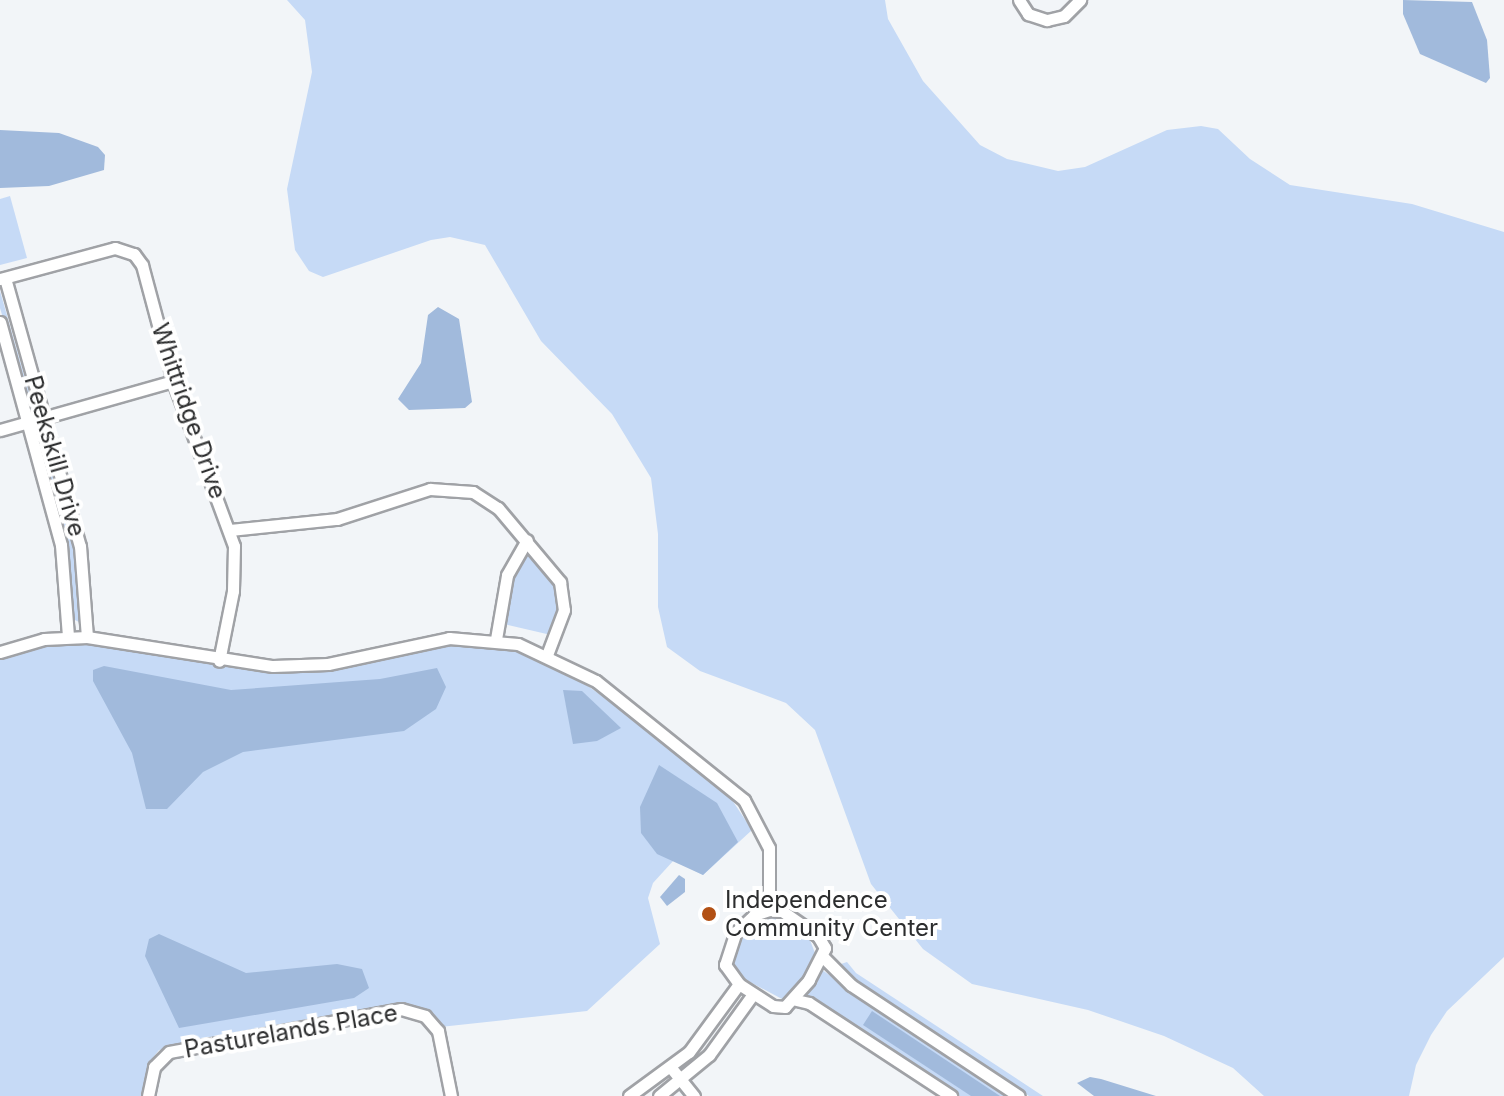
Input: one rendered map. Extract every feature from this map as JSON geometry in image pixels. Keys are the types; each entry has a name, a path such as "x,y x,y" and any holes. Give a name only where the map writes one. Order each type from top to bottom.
{"street":[{"path":"1019,0 1028,14 1047,20 1064,16 1080,0"},
{"name":"Whittridge Drive","path":"2,278 115,248 134,254 142,265 173,381 230,530 233,591 219,661"},
{"name":"Peekskill Drive","path":"2,278 85,566 87,637"},
{"name":"Peekskill Drive","path":"0,322 65,566 68,637"},
{"path":"0,430 29,426 108,397 173,381"},
{"path":"230,530 337,519 445,486 486,499 554,570 564,595 547,655"},
{"path":"496,639 507,575 527,540"},
{"path":"0,652 68,637 87,637 219,661 328,664 430,640 496,639 547,655 596,681 733,789 754,814 769,848 769,910"},
{"path":"951,1096 809,1003 796,1000 773,1006 739,984 727,974 725,953 736,932 754,915 769,910 782,911 818,936 824,958 851,985 1019,1096"},
{"path":"796,1000 824,958"},
{"path":"629,1096 672,1069 704,1036 739,984"},
{"path":"659,1096 682,1081 727,1033 753,994"},
{"name":"Pasturelands Place","path":"148,1096 154,1067 169,1052 401,1009 425,1016 438,1031 451,1096"},
{"path":"672,1069 694,1096"}],"shaded area":[{"path":"287,0 885,0 888,19 923,81 980,145 1007,159 1058,171 1085,167 1167,130 1201,126 1218,129 1250,159 1290,185 1412,204 1504,232 1504,957 1447,1011 1416,1065 1409,1096 1264,1096 1233,1068 1164,1036 1088,1010 972,984 923,949 871,884 815,730 786,703 700,671 667,647 658,607 658,534 651,478 612,414 541,341 485,245 450,237 431,240 323,277 309,271 295,250 287,189 312,72 305,20"},
{"path":"1403,0 1472,2 1487,40 1490,78 1486,83 1420,54 1403,14"},
{"path":"0,130 59,133 98,147 105,155 104,170 49,186 0,188"},
{"path":"10,196 27,258 0,265 0,199"},
{"path":"0,291 33,406 31,413 0,308"},
{"path":"438,307 459,319 472,402 465,408 409,410 398,399 421,363 428,315"},
{"path":"38,431 75,535 81,623 71,618 68,562"},
{"path":"532,553 554,579 559,611 551,635 504,624 512,576 522,555"},
{"path":"81,642 269,671 316,671 431,645 499,645 560,667 633,717 732,800 752,830 703,875 674,860 653,883 648,898 660,944 587,1011 440,1027 417,1006 382,1006 159,1050 148,1064 141,1096 0,1096 0,658 39,645"},
{"path":"104,666 231,690 380,679 437,668 446,687 436,709 404,731 243,752 203,772 167,809 146,809 132,753 93,681 93,670"},
{"path":"563,690 582,691 621,728 597,741 573,744"},
{"path":"659,765 717,803 738,842 703,875 657,854 641,833 640,807"},
{"path":"679,875 685,879 685,892 667,906 660,897"},
{"path":"777,916 808,935 815,953 808,972 782,999 735,974 731,965 746,931 759,918"},
{"path":"159,934 246,973 337,964 362,969 369,988 354,998 179,1028 145,956 149,939"},
{"path":"847,962 856,973 1043,1096 1029,1096 848,980 835,966"},
{"path":"822,970 1010,1096 960,1096 806,995"},
{"path":"872,1011 1000,1096 971,1096 863,1025"},
{"path":"1090,1077 1156,1096 1094,1096 1077,1083"}],"place":[{"name":"Independence Community Center","path":"709,914"}]}
